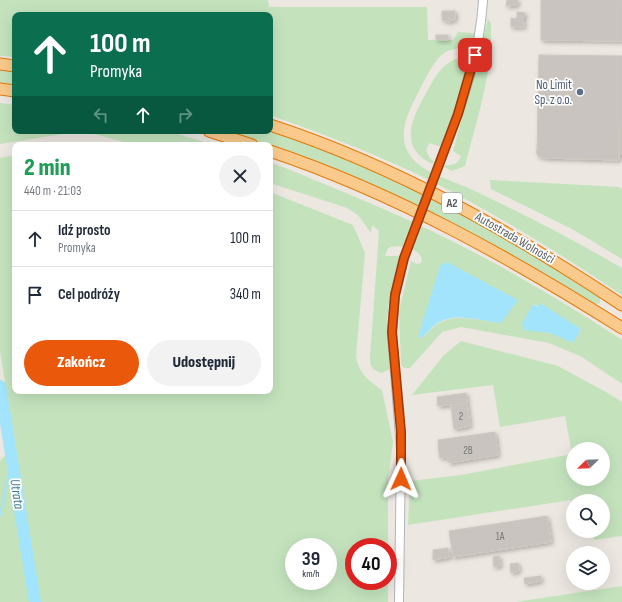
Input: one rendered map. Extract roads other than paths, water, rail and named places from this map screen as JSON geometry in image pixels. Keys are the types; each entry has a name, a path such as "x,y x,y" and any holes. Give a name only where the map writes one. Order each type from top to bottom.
{"highway":[{"path":"0,64 12,66"},
{"path":"0,89 12,91"},
{"name":"Autostrada Wolności","path":"273,126 357,157 423,187 539,251 622,305"},
{"path":"218,134 243,142"},
{"name":"Autostrada Wolności","path":"273,152 357,184 445,226 525,270 622,328"}],"street":[{"path":"399,602 402,449 393,353 392,314 404,258 469,82 480,30 483,0"}],"water":[{"path":"447,262 518,300 501,323 459,317 451,318 436,324 422,337 418,337 440,266"},
{"path":"540,303 581,329 573,343 550,333 524,330 522,324 533,304 538,307"}],"waterway":[{"name":"Utrata","path":"0,386 35,602"},
{"path":"0,515 11,462"}],"place":[{"name":"No Limit Sp. z o.o.","path":"580,92"}]}
